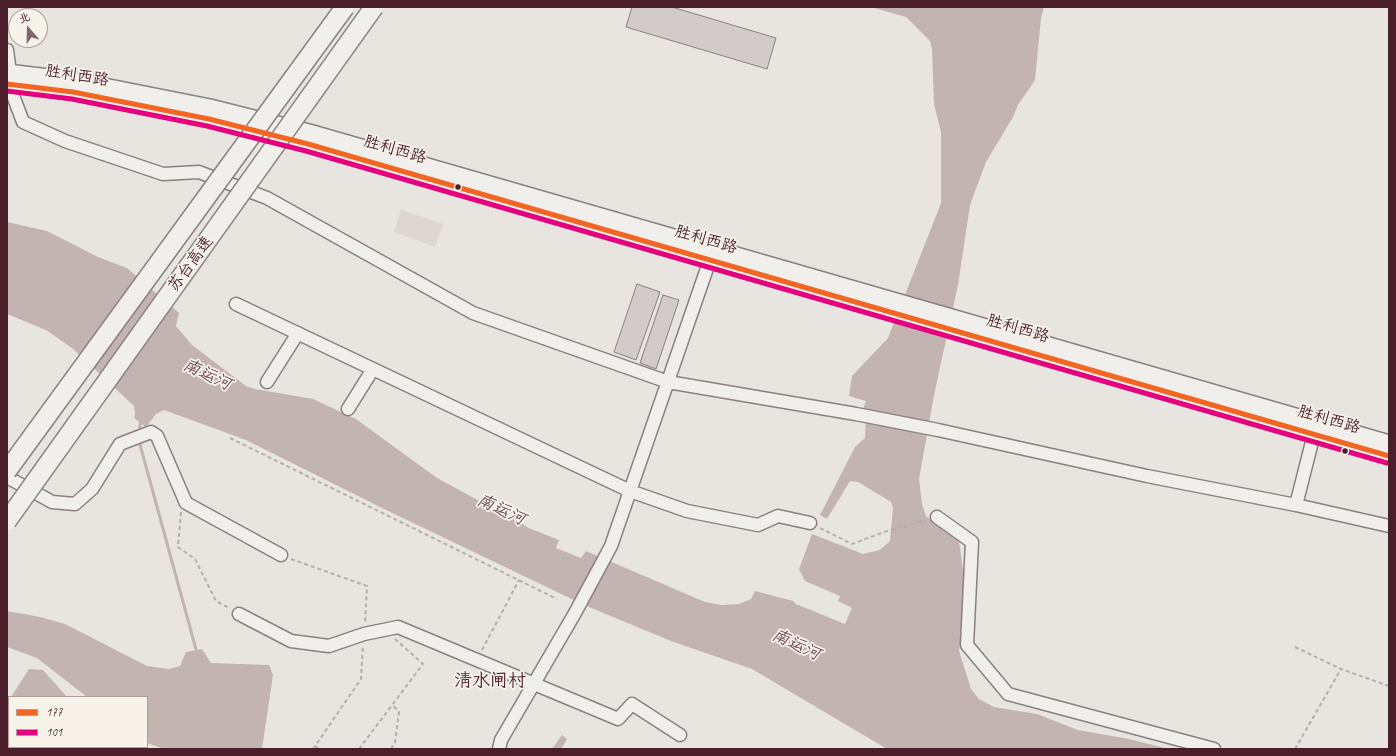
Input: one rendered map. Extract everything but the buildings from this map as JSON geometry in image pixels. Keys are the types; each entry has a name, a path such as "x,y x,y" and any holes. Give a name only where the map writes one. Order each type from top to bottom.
{"highway":[{"name":"苏台高速","path":"7,471 345,7"},
{"name":"苏台高速","path":"7,521 374,7"}],"main road":[{"name":"胜利西路","path":"8,78 209,119 308,144 712,254 1316,428 1389,443"},
{"name":"胜利西路","path":"1316,428 1389,456"}],"street":[{"path":"7,50 8,78 23,122 66,141 163,174 199,172 267,198 473,313 668,382 856,414 938,430 1147,476 1296,505 1389,526"},
{"path":"499,749 501,740 575,613 611,546 712,254"},
{"path":"236,304 630,491 687,511 758,525 778,516 810,523"},
{"path":"267,382 298,333"},
{"path":"348,409 373,369"},
{"path":"1296,505 1316,428"},
{"path":"7,477 52,502 75,504 92,489 120,444 132,438 151,432 157,436 186,503 281,555"},
{"path":"937,517 972,542 967,645 1008,694 1214,749"},
{"path":"239,614 291,640 329,646 364,634 398,627 618,719 632,704 680,735"}],"path":[{"path":"230,438 557,599"},
{"path":"183,497 178,547 195,559 216,600 239,614"},
{"path":"810,523 852,544 884,532 937,517"},
{"path":"476,660 519,580"},
{"path":"359,749 423,664 385,630"},
{"path":"1295,647 1341,669 1389,686"},
{"path":"1295,749 1341,669"},
{"path":"391,749 396,742 399,712 392,704"},
{"path":"315,746 320,749"}],"shaded area":[{"path":"401,210 443,224 435,247 394,232"}],"water":[{"name":"南运河","path":"871,7 1044,7 1041,18 1035,80 1018,105 1013,117 986,162 970,205 958,285 934,395 919,479 922,504 926,516 959,541 966,591 959,651 971,689 979,699 994,707 1037,714 1078,730 1129,739 1169,749 887,749 752,669 671,641 584,605 382,508 246,440 164,410 156,414 146,427 134,418 134,406 72,348 46,330 7,314 7,222 47,231 98,257 127,268 179,313 176,326 192,345 246,386 255,389 313,399 356,419 437,478 529,528 559,540 556,548 581,558 586,551 705,602 722,605 739,604 751,599 755,591 793,601 796,604 845,624 852,608 838,601 840,596 805,581 799,569 812,534 863,554 880,550 890,541 893,508 891,502 858,482 850,481 827,519 820,515 855,447 865,438 866,413 862,412 866,401 849,396 852,376 888,338 941,203 941,132 934,104 932,49 930,41 906,17"},
{"path":"7,611 40,617 65,624 147,666 169,669 180,666 186,652 202,649 211,663 269,665 273,675 262,749 164,749 148,743 148,696 86,696 37,658 7,647"},
{"path":"29,669 43,670 66,696 12,696"},
{"path":"8,700 8,748 32,748 7,749"},
{"path":"562,735 567,739 561,749 552,749"},
{"path":"123,748 124,749 48,749"}],"waterway":[{"path":"139,433 141,419"},
{"path":"139,441 197,653"}],"transit line":[{"name":"177","path":"7,84 73,92 209,119 308,144 1389,456"},
{"name":"101","path":"7,91 72,99 207,126 306,151 1387,463"}],"district":[{"name":"清水闸村","path":"490,681"}]}
